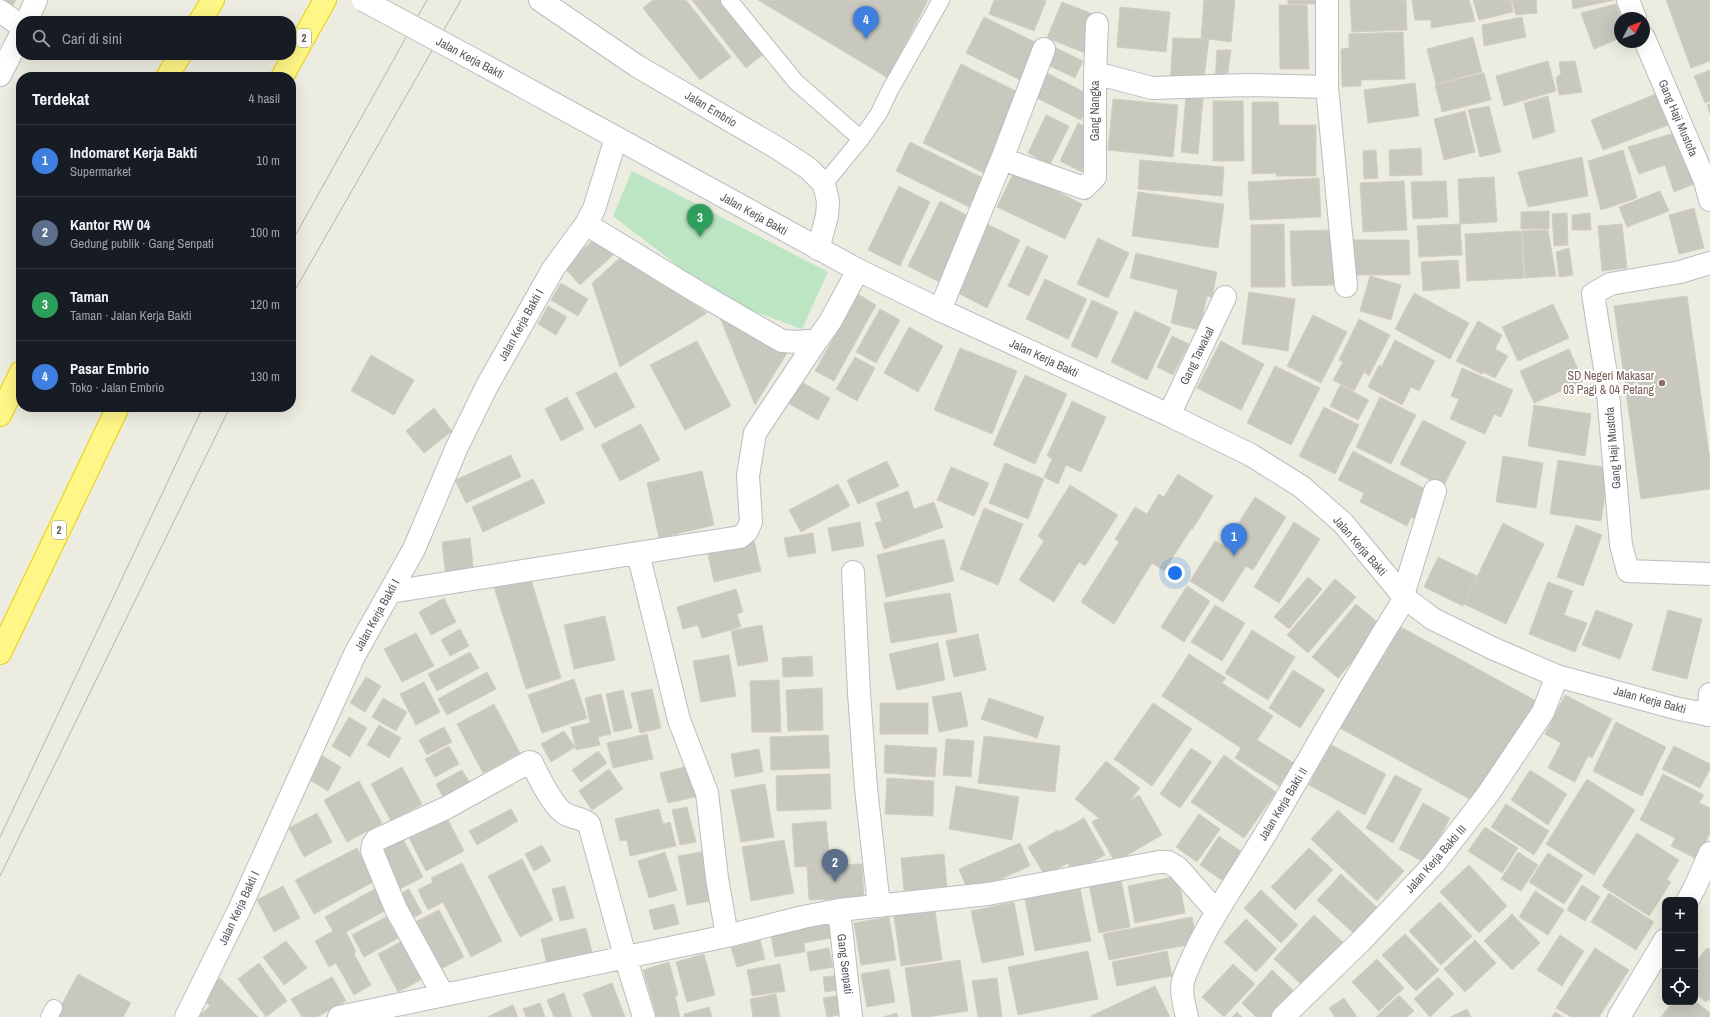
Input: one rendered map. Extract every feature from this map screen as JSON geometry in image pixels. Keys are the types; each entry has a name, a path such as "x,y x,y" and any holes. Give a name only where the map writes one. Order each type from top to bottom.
{"highway":[{"path":"203,16 213,0"},
{"name":"2","path":"296,52 325,0"},
{"path":"170,72 177,60"},
{"name":"2","path":"285,72 291,60"},
{"path":"0,415 16,382"},
{"name":"2","path":"0,653 116,412"}],"street":[{"path":"29,16 36,0"},
{"name":"Jalan Kerja Bakti","path":"363,0 858,270 940,310 1169,415 1251,455 1302,487 1343,523 1404,597 1433,620 1556,676 1678,708 1709,708"},
{"name":"Jalan Embrio","path":"540,0 638,66 793,158 808,168 824,184"},
{"path":"1327,0 1327,86 1346,286"},
{"path":"1628,0 1633,12"},
{"path":"0,11 16,22"},
{"path":"1095,75 1097,24"},
{"path":"0,75 16,44"},
{"name":"Gang Haji Mustofa","path":"1648,48 1708,187"},
{"path":"940,310 1002,159 1044,49"},
{"name":"Gang Nangka","path":"1002,159 1084,188 1090,183 1094,177 1095,75 1152,88 1248,85 1327,86"},
{"name":"Jalan Kerja Bakti I","path":"186,1017 238,910 355,654 414,549 457,447 487,386 553,269 586,224 594,209 616,138"},
{"path":"818,249 827,216 828,201 824,184"},
{"path":"586,224 699,293 782,341 794,343 817,340"},
{"name":"Gang Haji Mustofa","path":"1710,263 1680,272 1610,284 1593,294 1607,380 1621,546 1628,571 1710,574"},
{"path":"390,592 740,537 747,531 750,522 748,476 755,433 830,322 858,270"},
{"name":"Gang Tawakal","path":"1169,415 1226,297"},
{"name":"Jalan Kerja Bakti II","path":"1187,1017 1182,992 1184,976 1216,911 1263,838 1404,597 1435,491"},
{"path":"638,553 679,720 708,793 717,878 727,936"},
{"path":"853,572 864,772 878,906"},
{"name":"Jalan Kerja Bakti III","path":"1283,1017 1361,941 1434,864 1488,794 1543,712 1556,676"},
{"path":"443,995 396,909 372,851 373,845 376,840 446,808 527,762 532,764 545,789 563,813 584,819 589,824 625,956 644,1017"},
{"path":"1690,897 1696,887 1710,853"},
{"path":"339,1017 625,956 727,936 803,916 839,910 988,894 1162,862 1168,862 1178,868 1216,911"},
{"name":"Gang Senpati","path":"839,910 851,1017"},
{"path":"1619,1017 1662,945"}],"lane":[{"path":"729,0 796,82 861,139"},
{"path":"824,184 861,139 879,113 890,90 941,0"}],"green space":[{"path":"632,171 828,272 802,329 718,298 613,216"}],"building":[{"path":"0,0 16,0 11,9 0,3"},
{"path":"653,0 686,0 731,57 700,80 643,8"},
{"path":"692,0 725,0 766,52 746,68"},
{"path":"758,0 928,0 888,78"},
{"path":"994,0 1046,1 1034,31 989,14"},
{"path":"1204,0 1235,0 1231,42 1201,38"},
{"path":"1288,0 1316,0 1316,4 1288,4"},
{"path":"1350,0 1406,0 1407,30 1352,32"},
{"path":"1412,0 1469,0 1475,21 1431,28 1431,20 1415,20"},
{"path":"1473,0 1511,0 1513,12 1479,20"},
{"path":"1512,0 1536,0 1537,13 1516,15"},
{"path":"1572,0 1614,0 1573,9"},
{"path":"1666,0 1710,0 1710,61 1691,68"},
{"path":"1062,2 1098,16 1085,53 1047,38"},
{"path":"1616,4 1619,12 1614,12 1614,41 1594,49 1581,13"},
{"path":"1279,5 1307,5 1309,69 1280,69"},
{"path":"1120,7 1170,12 1166,52 1117,47"},
{"path":"984,17 1039,44 1022,81 966,53"},
{"path":"1522,17 1526,37 1484,46 1482,25"},
{"path":"1403,32 1405,79 1361,80 1361,86 1342,87 1341,49 1349,48 1349,34"},
{"path":"1473,37 1482,72 1436,84 1427,49"},
{"path":"1173,38 1209,39 1203,85 1170,85"},
{"path":"1054,47 1083,61 1075,78 1046,64"},
{"path":"1217,50 1231,50 1227,80 1215,81"},
{"path":"1548,61 1556,91 1504,106 1496,76"},
{"path":"1575,61 1582,92 1559,95 1556,78 1561,74 1559,62"},
{"path":"961,64 1024,95 986,174 923,143"},
{"path":"1710,70 1710,101 1705,103 1694,76"},
{"path":"1043,71 1092,96 1081,120 1031,95"},
{"path":"1484,73 1491,100 1442,112 1435,85"},
{"path":"1415,83 1419,116 1368,123 1364,90"},
{"path":"1656,94 1668,125 1603,150 1591,120"},
{"path":"1548,96 1555,132 1533,139 1524,103"},
{"path":"1186,97 1203,99 1198,154 1181,152"},
{"path":"1113,99 1178,105 1173,157 1108,150"},
{"path":"1213,101 1243,101 1244,161 1213,161"},
{"path":"1252,102 1278,102 1279,125 1316,125 1316,176 1276,176 1276,173 1252,174"},
{"path":"1710,104 1710,114 1707,105"},
{"path":"1489,106 1501,152 1480,157 1468,110"},
{"path":"1465,111 1475,152 1444,160 1434,119"},
{"path":"1046,115 1069,126 1050,165 1028,153"},
{"path":"1078,123 1092,131 1082,172 1060,161"},
{"path":"1677,132 1694,184 1674,192 1665,165 1639,174 1628,147"},
{"path":"910,142 985,179 971,208 896,171"},
{"path":"1421,148 1422,175 1390,176 1389,150"},
{"path":"1376,150 1378,178 1364,179 1363,151"},
{"path":"1623,150 1637,198 1601,210 1588,161"},
{"path":"1582,157 1588,196 1528,207 1518,172"},
{"path":"1140,160 1224,167 1222,196 1138,189"},
{"path":"1015,170 1082,204 1065,239 997,207"},
{"path":"1494,177 1497,222 1460,224 1458,179"},
{"path":"1319,178 1321,217 1250,220 1248,182"},
{"path":"1404,181 1407,230 1363,232 1360,183"},
{"path":"1446,181 1448,217 1413,219 1411,182"},
{"path":"899,186 930,202 900,266 868,250"},
{"path":"1660,191 1669,211 1627,227 1619,207"},
{"path":"1138,192 1224,204 1218,248 1132,236"},
{"path":"940,201 972,218 945,285 908,266"},
{"path":"1694,208 1704,248 1679,254 1669,215"},
{"path":"1549,211 1549,229 1521,229 1521,212"},
{"path":"1567,213 1568,245 1554,246 1552,214"},
{"path":"1590,213 1591,230 1572,230 1572,215"},
{"path":"987,224 1020,240 987,308 954,291"},
{"path":"1284,224 1285,287 1251,287 1251,225"},
{"path":"1460,224 1462,255 1419,257 1417,226"},
{"path":"1622,224 1627,268 1602,271 1598,226"},
{"path":"1336,230 1337,285 1292,286 1290,231"},
{"path":"1548,230 1556,276 1525,278 1522,231"},
{"path":"1521,231 1524,278 1467,281 1465,234"},
{"path":"597,237 613,255 580,285 563,266"},
{"path":"1098,238 1129,253 1108,298 1077,284"},
{"path":"1353,240 1409,240 1410,275 1353,275"},
{"path":"1027,246 1048,256 1029,296 1008,286"},
{"path":"1569,248 1573,275 1559,277 1556,252"},
{"path":"1136,253 1217,272 1212,297 1207,296 1199,330 1171,323 1178,290 1130,278"},
{"path":"622,256 707,313 620,367 592,283"},
{"path":"1458,260 1460,288 1423,291 1421,262"},
{"path":"1370,276 1401,285 1391,320 1360,311"},
{"path":"1045,279 1087,299 1068,339 1026,319"},
{"path":"561,283 588,299 578,316 551,300"},
{"path":"1249,292 1295,299 1288,351 1242,344"},
{"path":"1414,293 1469,323 1450,359 1395,329"},
{"path":"858,294 876,305 834,381 815,371"},
{"name":"SD Negeri Makasar 03 Pagi & 04 Petang","path":"1687,296 1710,460 1710,489 1641,499 1614,306"},
{"path":"1092,300 1118,312 1097,358 1071,346"},
{"path":"1553,304 1569,338 1518,361 1502,327"},
{"path":"548,306 567,317 556,335 538,324"},
{"path":"880,309 900,320 876,363 856,352"},
{"path":"717,310 787,353 755,405"},
{"path":"1135,311 1171,328 1147,380 1111,362"},
{"path":"1313,315 1347,332 1321,383 1287,366"},
{"path":"1359,319 1390,335 1369,376 1364,372 1354,391 1333,380 1343,362 1339,360"},
{"path":"1478,321 1502,335 1495,349 1508,356 1495,378 1483,372 1482,374 1456,361"},
{"path":"909,327 943,346 918,392 884,373"},
{"path":"1172,336 1189,344 1173,375 1157,367"},
{"path":"1395,340 1435,361 1419,391 1411,387 1402,405 1368,387 1379,365 1382,366"},
{"path":"697,341 731,406 685,430 650,365"},
{"path":"1221,341 1264,364 1241,410 1197,388"},
{"path":"960,348 1017,371 992,434 934,410"},
{"path":"1569,349 1583,381 1534,403 1520,371"},
{"path":"371,355 414,380 394,415 351,391"},
{"path":"855,357 875,368 857,401 836,389"},
{"path":"1275,366 1320,388 1291,445 1247,423"},
{"path":"1462,368 1513,390 1501,417 1494,414 1485,434 1450,419 1459,399 1451,396"},
{"path":"616,372 635,407 595,428 576,393"},
{"path":"1025,375 1067,394 1035,464 993,445"},
{"path":"800,381 830,398 818,420 788,403"},
{"path":"1340,385 1369,400 1358,420 1330,406"},
{"path":"567,397 584,429 561,441 545,409"},
{"path":"1380,397 1416,415 1391,464 1356,447"},
{"path":"1072,401 1106,417 1081,472 1066,465 1058,484 1044,477 1052,459 1047,456"},
{"path":"1534,405 1591,414 1585,456 1528,446"},
{"path":"1324,407 1359,425 1335,474 1299,456"},
{"path":"434,408 452,431 424,453 406,431"},
{"path":"1423,420 1466,442 1443,487 1400,464"},
{"path":"641,424 660,460 620,481 601,445"},
{"path":"1353,451 1429,491 1415,519 1411,517 1407,526 1360,502 1364,493 1338,480"},
{"path":"511,455 521,477 466,503 455,480"},
{"path":"1503,456 1543,463 1536,508 1496,502"},
{"path":"1558,460 1609,468 1601,521 1550,514"},
{"path":"887,461 899,486 858,504 847,480"},
{"path":"1005,463 1044,479 1028,519 989,503"},
{"path":"951,467 989,483 974,516 937,500"},
{"path":"702,471 714,525 659,538 647,483"},
{"path":"1178,474 1213,496 1164,571 1152,563 1114,624 1081,602 1119,542 1115,539 1135,507 1147,514 1159,494 1164,497"},
{"path":"533,479 545,503 483,532 472,507"},
{"path":"838,484 850,506 801,532 789,510"},
{"path":"1070,485 1118,515 1085,566 1079,562 1054,602 1019,580 1044,541 1038,536"},
{"path":"908,491 914,509 934,502 943,527 884,549 875,523 882,521 876,503"},
{"path":"1255,497 1286,517 1253,570 1246,566 1223,602 1190,581 1215,541 1224,546"},
{"path":"984,508 1023,524 998,585 960,569"},
{"path":"860,522 864,546 832,551 828,528"},
{"path":"1294,522 1320,539 1279,603 1254,587"},
{"path":"1503,523 1544,544 1506,624 1464,604"},
{"path":"1576,525 1602,535 1583,586 1557,577"},
{"path":"813,533 816,553 788,557 784,538"},
{"path":"470,538 474,575 446,578 442,542"},
{"path":"944,539 954,581 886,597 877,555"},
{"path":"754,540 761,571 714,582 707,550"},
{"path":"1438,557 1477,576 1463,606 1424,587"},
{"path":"530,576 561,678 526,689 494,587"},
{"path":"1308,577 1322,589 1289,629 1274,617"},
{"path":"1335,579 1356,597 1308,653 1287,635"},
{"path":"1548,582 1573,591 1564,615 1587,623 1575,652 1529,634"},
{"path":"1187,586 1210,601 1184,642 1161,627"},
{"path":"736,589 743,612 737,614 741,627 702,638 698,625 683,629 677,607"},
{"path":"950,593 957,632 891,643 884,603"},
{"path":"444,598 456,622 431,635 419,612"},
{"path":"1356,604 1382,626 1338,678 1312,657"},
{"path":"1215,605 1245,623 1222,661 1191,642"},
{"path":"1596,610 1633,624 1620,659 1582,645"},
{"path":"1668,610 1702,619 1687,679 1652,670"},
{"path":"605,616 615,660 574,669 564,625"},
{"path":"762,625 768,661 738,666 731,631"},
{"path":"1399,626 1540,703 1477,803 1336,726 1376,652 1384,656"},
{"path":"460,629 469,646 450,656 441,640"},
{"path":"1252,630 1295,657 1268,700 1225,673"},
{"path":"416,633 434,666 402,682 384,649"},
{"path":"978,634 986,670 954,677 946,641"},
{"path":"938,643 945,680 897,690 889,654"},
{"path":"470,652 479,668 437,691 428,674"},
{"path":"1189,654 1226,678 1222,683 1273,716 1257,740 1294,763 1279,786 1235,758 1241,748 1162,696"},
{"path":"729,655 736,696 701,702 693,661"},
{"path":"812,656 813,676 783,677 782,658"},
{"path":"1293,670 1325,690 1300,728 1269,708"},
{"path":"487,672 496,689 447,715 438,699"},
{"path":"366,677 381,686 365,712 350,703"},
{"path":"574,679 587,718 542,733 528,695"},
{"path":"779,680 781,732 752,732 750,681"},
{"path":"424,682 440,712 416,725 400,694"},
{"path":"822,688 823,730 788,731 786,690"},
{"path":"652,689 661,728 640,733 631,693"},
{"path":"623,690 632,728 614,732 606,694"},
{"path":"961,692 968,726 939,732 932,697"},
{"path":"601,694 611,734 598,737 600,745 576,750 571,727 590,723 585,698"},
{"path":"1565,695 1612,719 1592,758 1588,756 1575,782 1548,768 1561,743 1545,734"},
{"path":"383,698 407,712 396,731 372,717"},
{"path":"989,698 1044,717 1037,738 981,719"},
{"path":"880,703 928,703 928,734 880,734"},
{"path":"1153,703 1192,729 1152,786 1114,759"},
{"path":"494,704 520,753 483,773 457,724"},
{"path":"349,717 367,728 350,757 332,746"},
{"path":"1616,722 1666,747 1642,796 1593,771"},
{"path":"379,725 401,738 389,758 367,745"},
{"path":"444,727 452,742 427,755 419,740"},
{"path":"564,731 575,747 551,762 541,744"},
{"path":"647,734 653,759 613,768 607,743"},
{"path":"828,735 830,768 771,770 770,737"},
{"path":"984,736 1060,746 1055,792 978,783"},
{"path":"946,739 974,741 971,777 943,775"},
{"path":"1330,744 1386,774 1365,815 1309,785"},
{"path":"885,745 937,748 935,777 884,773"},
{"path":"449,746 459,764 435,777 425,759"},
{"path":"1674,746 1710,764 1710,769 1700,788 1662,769"},
{"path":"1191,748 1212,762 1180,808 1160,794"},
{"path":"759,749 763,772 735,777 731,754"},
{"path":"598,751 607,763 581,782 572,770"},
{"path":"321,755 341,767 328,791 308,779"},
{"path":"1224,755 1276,792 1244,838 1191,802"},
{"path":"1106,761 1140,788 1130,801 1139,795 1162,835 1115,862 1092,822 1099,818 1075,799"},
{"path":"693,765 700,796 668,803 660,773"},
{"path":"402,767 422,804 391,821 371,784"},
{"path":"609,769 623,789 592,810 579,791"},
{"path":"462,770 471,785 444,799 436,784"},
{"path":"1530,770 1567,794 1548,825 1511,800"},
{"path":"830,774 831,809 777,811 776,776"},
{"path":"1663,774 1704,795 1699,803 1710,808 1710,833 1697,859 1671,846 1675,838 1640,820"},
{"path":"1395,775 1422,789 1393,843 1366,828"},
{"path":"887,778 934,781 933,816 885,814"},
{"path":"1587,779 1635,810 1594,875 1546,844"},
{"path":"359,781 382,823 347,842 324,800"},
{"path":"765,784 774,837 741,842 731,790"},
{"path":"956,786 1019,797 1012,840 949,829"},
{"path":"1423,803 1450,818 1426,863 1399,849"},
{"path":"1506,804 1549,831 1534,855 1491,827"},
{"path":"687,807 696,842 680,845 672,810"},
{"path":"511,809 518,821 477,845 469,831"},
{"path":"659,809 663,824 670,822 676,846 630,856 627,840 620,841 615,819"},
{"path":"1338,810 1404,871 1377,901 1311,839"},
{"path":"317,813 332,842 304,857 289,828"},
{"path":"445,814 464,851 426,871 407,834"},
{"path":"1199,814 1220,829 1197,862 1176,847"},
{"path":"1084,818 1105,855 1073,873 1068,863 1045,876 1028,847 1058,830 1059,832"},
{"path":"826,821 830,865 795,867 792,824"},
{"path":"1485,827 1518,848 1502,873 1468,851"},
{"path":"1637,833 1679,860 1667,879 1671,882 1649,916 1602,886"},
{"path":"401,835 423,877 398,890 376,846"},
{"path":"1219,836 1246,855 1226,883 1200,865"},
{"path":"784,840 794,893 751,901 742,847"},
{"path":"1020,843 1030,866 969,893 959,869"},
{"path":"542,845 551,861 534,871 525,854"},
{"path":"357,848 375,881 314,914 295,880"},
{"path":"1309,848 1333,870 1295,910 1271,887"},
{"path":"665,852 677,890 649,898 638,861"},
{"path":"702,852 711,901 687,905 678,856"},
{"path":"1518,852 1538,865 1521,891 1501,879"},
{"path":"1548,853 1583,875 1564,904 1529,882"},
{"path":"944,854 947,887 904,891 901,858"},
{"path":"522,859 553,920 520,937 488,876"},
{"path":"462,863 502,941 471,957 443,902 428,910 418,890 433,882 431,878"},
{"path":"862,864 864,898 809,900 807,866"},
{"path":"1469,865 1507,906 1479,933 1440,892"},
{"path":"1341,874 1384,914 1361,940 1317,900"},
{"path":"1178,876 1185,913 1135,923 1128,886"},
{"path":"1121,879 1130,927 1099,933 1089,885"},
{"path":"1079,884 1091,941 1035,951 1024,894"},
{"path":"1582,885 1600,897 1585,921 1567,910"},
{"path":"283,886 300,918 274,932 257,900"},
{"path":"565,886 574,918 560,921 552,889"},
{"path":"378,887 390,908 346,932 356,952 354,954 371,985 354,995 336,963 329,967 315,941 333,931 325,917"},
{"path":"409,889 422,913 409,920 396,896"},
{"path":"1261,890 1298,925 1281,943 1244,908"},
{"path":"1535,891 1564,910 1548,935 1519,917"},
{"path":"1609,893 1654,922 1636,950 1591,922"},
{"path":"1014,902 1024,955 982,963 971,911"},
{"path":"1440,902 1472,936 1441,965 1409,931"},
{"path":"674,904 679,924 654,930 649,910"},
{"path":"439,910 464,957 437,971 413,923"},
{"path":"935,910 942,960 901,966 894,916"},
{"path":"1512,914 1540,943 1512,970 1484,941"},
{"path":"1314,915 1345,944 1304,987 1274,959"},
{"path":"386,917 398,938 364,957 352,935"},
{"path":"889,917 896,960 861,965 854,923"},
{"path":"1192,917 1197,943 1109,960 1103,934"},
{"path":"827,919 831,938 804,943 805,952 775,957 770,931"},
{"path":"1246,919 1277,949 1256,972 1224,942"},
{"path":"586,928 593,956 548,968 541,939"},
{"path":"1405,934 1439,970 1416,991 1382,955"},
{"path":"1560,935 1584,951 1562,986 1537,970"},
{"path":"406,939 426,977 398,992 378,954"},
{"path":"760,940 765,959 737,967 731,948"},
{"path":"1475,940 1496,963 1465,992 1444,969"},
{"path":"286,941 307,968 284,985 263,957"},
{"path":"829,948 833,967 810,971 807,952"},
{"path":"1595,948 1629,970 1599,1017 1571,1017 1556,1008"},
{"path":"1707,948 1710,950 1710,1002 1708,999 1706,1002 1698,995 1698,959"},
{"path":"1088,951 1098,999 1018,1015 1008,967"},
{"path":"1167,951 1172,976 1117,986 1112,962"},
{"path":"704,954 715,995 687,1002 676,962"},
{"path":"1377,959 1404,988 1379,1011 1352,982"},
{"path":"960,960 968,1011 927,1017 912,1017 905,968"},
{"path":"669,962 678,995 675,996 680,1017 657,1017 643,970"},
{"path":"259,963 287,1001 266,1017 238,979"},
{"path":"780,964 785,991 752,996 747,970"},
{"path":"1233,964 1255,984 1224,1017 1202,997"},
{"path":"889,969 895,1002 867,1007 861,974"},
{"path":"1272,970 1295,992 1273,1017 1256,1017 1242,1003"},
{"path":"78,974 131,1003 123,1017 55,1017"},
{"path":"841,975 843,989 825,992 823,977"},
{"path":"332,977 346,1001 317,1017 302,1017 291,999"},
{"path":"1438,977 1454,994 1430,1017 1414,999"},
{"path":"220,978 258,1017 198,1017 210,1006 201,996"},
{"path":"997,978 1002,1017 978,1017 972,981"},
{"path":"612,983 625,1017 592,1017 583,994"},
{"path":"1155,986 1170,1017 1091,1017 1091,1016"},
{"path":"564,993 572,1017 554,1017 547,1000"},
{"path":"776,994 780,1017 753,1017 750,999"},
{"path":"847,994 850,1013 827,1017 823,998"},
{"path":"1399,995 1414,1011 1407,1017 1376,1017"},
{"path":"1344,998 1357,1017 1335,1017 1329,1008"},
{"path":"540,1003 545,1017 526,1017 523,1009"},
{"path":"1698,1003 1710,1013 1710,1017 1661,1017 1671,1005 1698,1005"},
{"path":"513,1005 518,1017 487,1017"},
{"path":"709,1007 712,1017 684,1017 684,1014"},
{"path":"1467,1009 1471,1017 1450,1017"},
{"path":"1237,1012 1242,1017 1232,1017"},
{"path":"1555,1012 1563,1017 1552,1017"},
{"path":"897,1013 898,1017 883,1017"}],"tram line":[{"path":"296,234 427,0"},
{"path":"296,288 461,0"},
{"path":"0,837 201,412"},
{"path":"0,876 228,412"}],"place":[{"name":"Pasar Embrio","path":"866,39"},
{"name":"Taman","path":"700,237"},
{"name":"SD Negeri Makasar 03 Pagi & 04 Petang","path":"1662,383"},
{"name":"Indomaret Kerja Bakti","path":"1234,556"},
{"name":"Kantor RW 04","path":"835,882"}]}
